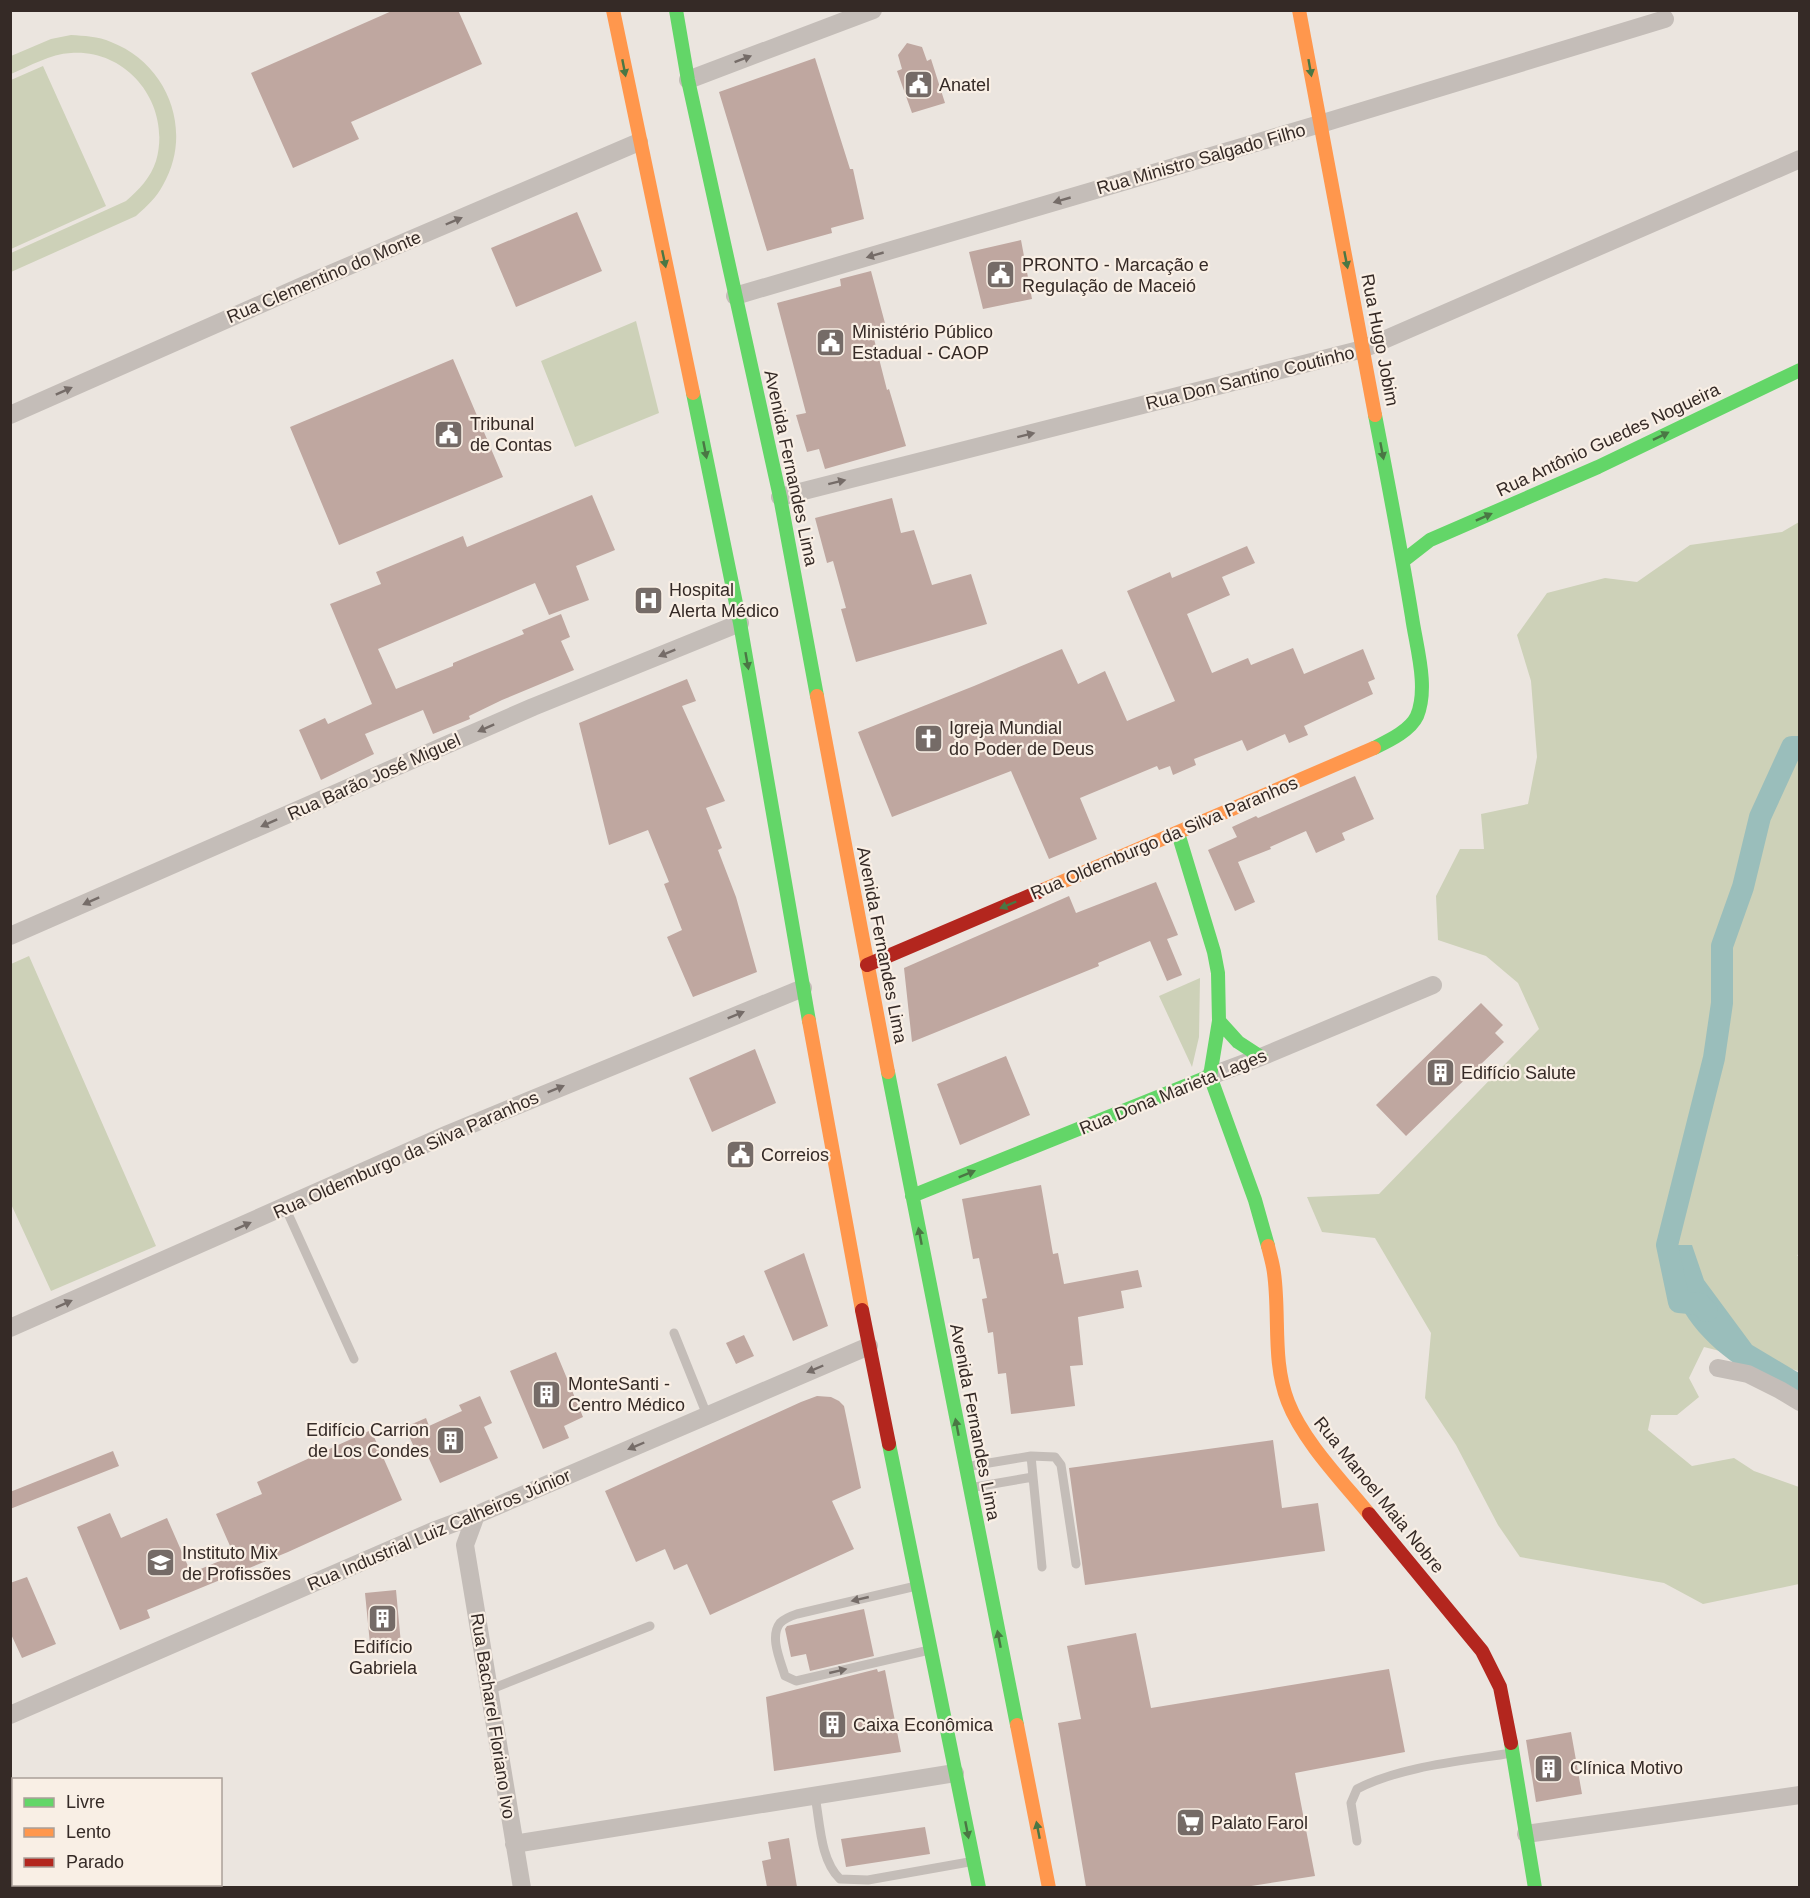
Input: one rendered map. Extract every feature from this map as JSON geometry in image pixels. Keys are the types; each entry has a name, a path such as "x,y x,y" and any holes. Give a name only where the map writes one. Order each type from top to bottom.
{"main road":[{"path":"613,10 740,623 803,988 869,1346 979,1887"},
{"name":"Avenida Fernandes Lima","path":"676,10 688,80 780,497 867,965 1049,1887"},
{"name":"Rua Hugo Jobim","path":"1299,10 1398,533 1421,677"},
{"name":"Rua Antônio Guedes Nogueira","path":"1403,561 1430,540 1598,467 1800,370"},
{"path":"1398,533 1430,540"},
{"name":"Rua Oldemburgo da Silva Paranhos","path":"867,965 1178,833 1394,738 1407,728 1418,713 1421,677"},
{"name":"Rua Manoel Maia Nobre","path":"1178,833 1215,952 1218,974 1219,1021 1210,1076 1255,1200 1267,1242 1274,1274 1281,1378 1287,1401 1296,1420 1330,1467 1482,1652 1500,1687 1535,1887"},
{"path":"1219,1021 1238,1042 1261,1057"},
{"name":"Rua Dona Marieta Lages","path":"912,1196 1210,1076"}],"street":[{"path":"688,80 873,10"},
{"name":"Rua Ministro Salgado Filho","path":"735,296 1320,124 1665,19"},
{"name":"Rua Clementino do Monte","path":"10,415 309,283 639,142"},
{"name":"Rua Don Santino Coutinho","path":"780,497 1363,349 1800,159"},
{"name":"Rua Barão José Miguel","path":"10,936 522,712 740,623"},
{"name":"Rua Dona Marieta Lages","path":"1210,1076 1433,985"},
{"name":"Rua Oldemburgo da Silva Paranhos","path":"10,1328 448,1134 803,988"},
{"name":"Rua Industrial Luiz Calheiros Júnior","path":"10,1715 433,1531 476,1515 869,1346"},
{"path":"1718,1368 1748,1374 1800,1402"},
{"name":"Rua Bacharel Floriano Ivo","path":"476,1515 465,1545 522,1887"},
{"path":"433,1531 465,1545"},
{"path":"514,1844 956,1773"},
{"path":"1526,1834 1800,1795"}],"lane":[{"path":"285,1207 354,1359"},
{"path":"674,1333 707,1415"},
{"path":"965,1467 1031,1456 1054,1456 1061,1465 1076,1564"},
{"path":"1031,1456 1042,1567"},
{"path":"969,1488 1033,1477"},
{"path":"917,1585 797,1614 781,1621 775,1641 785,1676 796,1681 930,1650"},
{"path":"489,1690 650,1626"},
{"path":"1357,1841 1351,1803 1357,1789 1377,1779 1454,1762 1513,1753"},
{"path":"814,1796 826,1857 833,1872 840,1879 868,1880 973,1862"}],"green space":[{"path":"71,35 111,42 131,52 148,66 161,83 170,102 175,122 176,143 172,164 158,194 136,216 11,272 11,253 126,201 144,183 156,161 159,140 158,120 151,102 141,85 128,71 111,60 92,54 63,54 11,74 11,56 51,39"},
{"path":"43,66 106,206 11,249 11,80"},
{"path":"636,321 659,413 575,447 541,361"},
{"path":"1799,522 1800,1254 1797,1255 1800,1259 1799,1371 1704,1347 1689,1378 1699,1397 1677,1415 1651,1415 1648,1430 1692,1466 1734,1458 1754,1471 1799,1487 1799,1584 1703,1604 1664,1583 1520,1557 1498,1525 1456,1445 1425,1398 1431,1333 1375,1238 1322,1232 1307,1197 1379,1194 1539,1029 1518,983 1486,956 1438,940 1436,896 1460,849 1484,849 1481,814 1528,804 1537,757 1531,681 1517,635 1547,593 1605,578 1637,582 1690,545 1782,532"},
{"path":"29,956 156,1246 51,1291 11,1204 11,964"},
{"path":"1200,978 1199,1037 1192,1067 1159,996"}],"water":[{"path":"1667,1245 1692,1245 1704,1280 1752,1345 1799,1373 1799,1402 1732,1362 1690,1321 1678,1298"}],"building":[{"path":"394,10 458,10 482,64 351,122 359,139 293,168 251,73"},
{"path":"907,43 922,47 927,61 931,59 945,103 912,113 897,71 902,69 898,55"},
{"path":"815,58 850,169 853,169 864,219 831,228 832,233 767,251 719,92"},
{"path":"577,212 602,271 516,307 491,248"},
{"name":"PRONTO - Marcação e Regulação de Maceió","path":"1021,240 1032,299 983,309 969,252"},
{"path":"871,271 886,327 872,331 887,390 889,389 906,446 825,469 819,449 807,452 796,415 806,413 777,303 841,286 840,279"},
{"path":"453,359 503,477 339,545 290,427"},
{"path":"592,495 615,550 576,566 589,600 549,615 535,583 378,649 396,689 524,634 522,630 561,614 570,637 561,641 574,670 502,700 469,716 470,719 433,734 423,710 365,734 374,754 321,780 299,730 325,718 328,724 372,704 330,604 381,584 376,572 463,536 467,547"},
{"path":"892,498 901,533 914,530 932,585 971,574 987,624 856,662 841,609 846,608 833,561 827,563 815,518"},
{"path":"1247,546 1255,563 1222,577 1230,595 1187,614 1212,673 1248,658 1251,665 1293,648 1304,674 1363,649 1375,679 1368,682 1373,694 1304,726 1308,735 1289,743 1285,734 1247,751 1242,740 1194,759 1196,765 1173,775 1170,766 1159,770 1157,766 1080,798 1097,839 1049,859 1011,771 892,817 858,732 1062,649 1078,684 1105,671 1127,721 1175,701 1127,591 1170,572 1172,578"},
{"path":"687,679 696,701 682,706 725,801 706,808 722,848 718,850 736,897 757,972 693,997 667,937 682,930 664,884 669,882 648,830 609,845 579,723"},
{"path":"1355,776 1374,819 1342,833 1345,840 1316,853 1306,831 1270,847 1271,849 1238,862 1255,902 1235,911 1208,850 1237,837 1232,827"},
{"path":"1156,882 1178,935 1167,939 1182,975 1167,981 1150,941 1098,963 1099,966 912,1042 904,968 1069,896 1076,913"},
{"name":"Edifício Salute","path":"1481,1003 1503,1025 1495,1033 1504,1042 1406,1136 1376,1105"},
{"path":"755,1049 776,1103 712,1132 689,1078"},
{"path":"1006,1056 1030,1115 960,1145 937,1084"},
{"path":"1041,1185 1053,1254 1058,1253 1064,1284 1138,1270 1142,1287 1121,1291 1124,1308 1078,1317 1083,1365 1070,1366 1075,1406 1011,1414 1006,1373 998,1374 993,1332 988,1333 982,1299 987,1298 979,1258 973,1259 962,1199"},
{"path":"804,1253 828,1326 793,1341 764,1271"},
{"path":"744,1335 754,1356 736,1364 726,1343"},
{"name":"MonteSanti - Centro Médico","path":"556,1352 583,1417 564,1426 569,1438 543,1449 510,1371"},
{"name":"Edifício Carrion de Los Condes","path":"480,1396 492,1423 484,1427 498,1458 440,1483 426,1452 418,1456 405,1427 426,1418 429,1426 462,1411 459,1405"},
{"path":"817,1396 831,1397 844,1406 861,1488 832,1501 854,1549 710,1615 687,1564 674,1570 665,1549 636,1562 605,1491"},
{"path":"371,1430 402,1500 288,1552 147,1610 150,1618 120,1630 77,1527 110,1513 121,1538 167,1518 191,1573 234,1555 216,1514 262,1494 257,1482"},
{"path":"1273,1440 1282,1508 1318,1503 1325,1551 1085,1585 1069,1468"},
{"path":"113,1451 119,1466 10,1509 10,1492"},
{"path":"27,1577 56,1644 22,1658 10,1632 10,1583"},
{"name":"Edifício Gabriela","path":"396,1590 401,1644 386,1645 387,1653 371,1654 365,1593"},
{"path":"864,1609 874,1656 810,1671 806,1654 791,1657 785,1629 787,1626"},
{"name":"Palato Farol","path":"1136,1633 1151,1708 1389,1669 1405,1752 1295,1773 1315,1876 1245,1887 1086,1887 1058,1723 1081,1719 1067,1646"},
{"name":"Caixa Econômica","path":"877,1669 878,1672 885,1670 901,1752 774,1771 766,1697"},
{"name":"Clínica Motivo","path":"1571,1732 1582,1794 1536,1802 1526,1740"},
{"path":"925,1827 930,1854 846,1867 841,1839"},
{"path":"789,1838 797,1887 767,1887 762,1861 771,1859 768,1842"}],"waterway":[{"path":"1707,1311 1700,1304 1679,1302 1667,1245 1714,1058 1722,1003 1722,946 1743,887 1760,817 1792,747 1800,747"}],"traffic: fast":[{"path":"676,10 688,80 780,497 817,696"},
{"path":"1403,561 1430,540 1598,467 1800,370"},
{"path":"693,393 740,623 809,1021"},
{"path":"1374,748 1398,735 1414,721 1422,692 1419,653 1375,415"},
{"path":"1178,833 1214,952 1218,973 1219,1021 1210,1076 1255,1200 1268,1246"},
{"path":"1219,1021 1238,1042 1261,1057"},
{"path":"888,1072 1017,1725"},
{"path":"912,1196 1210,1076"},
{"path":"889,1444 979,1888"},
{"path":"1511,1743 1535,1888"},
{"path":"10,1834 12,1838"}],"traffic: slow":[{"path":"613,10 693,393"},
{"path":"1299,10 1375,415"},
{"path":"817,696 888,1072"},
{"path":"1043,890 1374,748"},
{"path":"809,1021 862,1310"},
{"path":"1268,1246 1276,1289 1280,1371 1288,1402 1313,1446 1369,1514"},
{"path":"1017,1725 1049,1888"}],"traffic: jam":[{"path":"867,965 1043,890"},
{"path":"862,1310 889,1444"},
{"path":"1369,1514 1482,1651 1500,1687 1511,1743"}],"place":[{"name":"Anatel","path":"918,85"},
{"name":"PRONTO - Marcação e Regulação de Maceió","path":"1001,275"},
{"name":"Ministério Público Estadual - CAOP","path":"831,342"},
{"name":"Tribunal de Contas","path":"449,434"},
{"name":"Hospital Alerta Médico","path":"648,600"},
{"name":"Igreja Mundial do Poder de Deus","path":"928,738"},
{"name":"Edifício Salute","path":"1440,1073"},
{"name":"Correios","path":"740,1155"},
{"name":"MonteSanti - Centro Médico","path":"547,1394"},
{"name":"Edifício Carrion de Los Condes","path":"450,1440"},
{"name":"Instituto Mix de Profissões","path":"161,1563"},
{"name":"Edifício Gabriela","path":"383,1618"},
{"name":"Caixa Econômica","path":"832,1725"},
{"name":"Clínica Motivo","path":"1549,1768"},
{"name":"Palato Farol","path":"1190,1823"}]}
